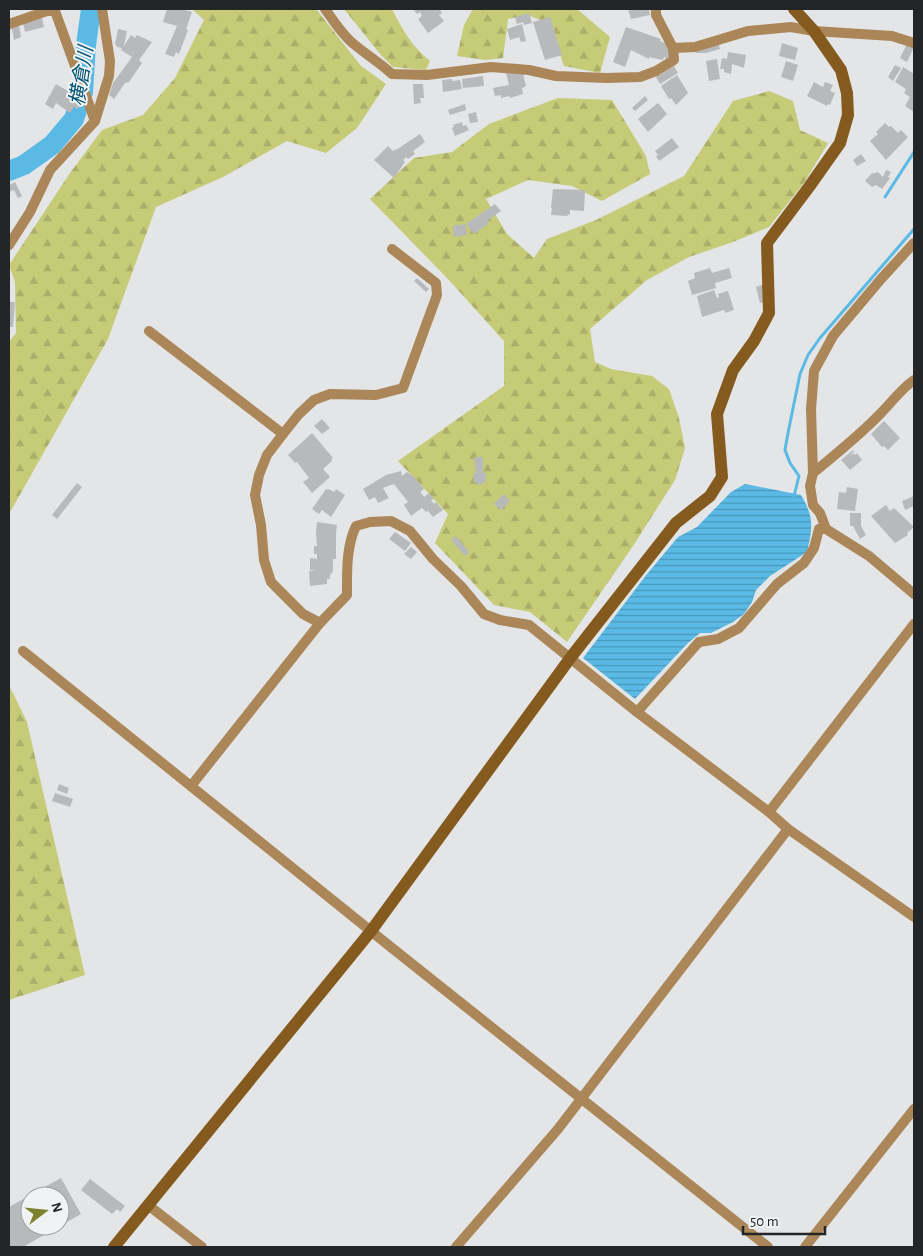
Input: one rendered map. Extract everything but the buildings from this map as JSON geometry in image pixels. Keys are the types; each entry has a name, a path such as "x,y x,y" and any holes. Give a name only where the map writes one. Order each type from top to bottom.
{"street":[{"path":"9,245 30,212 50,170 95,121 110,76 110,61 102,9"},
{"path":"326,9 338,27 354,44 378,61 392,74 427,75 491,67 529,70 556,76 606,78 640,77 656,71 674,60 673,48 656,15 656,9"},
{"path":"114,1247 371,931 571,657 676,523 710,496 722,477 717,414 733,370 754,341 769,313 767,243 840,143 848,115 847,93 841,70 814,31 794,9"},
{"path":"9,24 48,11 55,11 95,121"},
{"path":"673,48 695,47 748,32 791,27 814,31 884,35 914,42"},
{"path":"826,529 820,513 813,505 810,486 813,473 811,409 814,371 833,336 875,285 914,243"},
{"path":"320,623 303,614 271,582 264,560 261,525 255,495 259,475 267,455 299,414 314,400 330,394 376,395 403,388 436,294 436,283 392,249"},
{"path":"150,331 283,434"},
{"path":"813,473 848,444 914,380"},
{"path":"192,786 320,623 347,594 350,538 356,526 370,522 391,521 410,531 484,614 500,620 530,625 637,712 769,812 788,829 914,917"},
{"path":"637,712 699,642 718,639 739,628 778,584 804,563 814,548 819,529 826,529 869,556 914,594"},
{"path":"769,812 914,624"},
{"path":"23,651 768,1247"},
{"path":"456,1247 558,1129 788,829"},
{"path":"805,1247 914,1109"},
{"path":"148,1205 202,1247"}],"green space":[{"path":"192,9 316,9 361,66 386,84 357,128 326,153 287,141 223,177 156,207 108,339 9,514 9,342 16,333 15,282 9,265 70,173 102,130 143,115 175,78 204,20"},
{"path":"344,9 392,9 408,37 430,61 426,70 393,67 380,54"},
{"path":"473,9 577,9 610,37 600,73 564,66 549,23 527,15 508,19 503,58 485,60 457,56 464,25"},
{"path":"769,91 793,101 800,130 828,143 804,183 769,227 689,257 647,280 590,329 595,362 611,369 652,376 669,389 679,418 685,448 675,480 633,546 567,642 530,612 494,605 435,543 448,514 398,461 504,386 504,341 448,279 370,199 414,158 452,152 489,124 558,98 612,100 646,156 650,174 602,201 572,186 528,180 486,199 507,234 534,258 547,239 596,220 684,176 733,101"},
{"path":"9,685 27,722 85,975 9,1000"}],"water":[{"path":"745,484 801,495 811,522 807,552 770,576 756,590 752,602 744,614 711,633 700,633 688,643 635,699 583,658 647,574 678,537 697,527 731,492"}],"waterway":[{"name":"横倉川","path":"9,171 24,165 52,145 74,119 83,92 86,45 91,9"},
{"path":"885,197 914,152"},
{"path":"794,496 799,476 790,463 785,450 800,374 808,355 820,338 914,229"}]}
